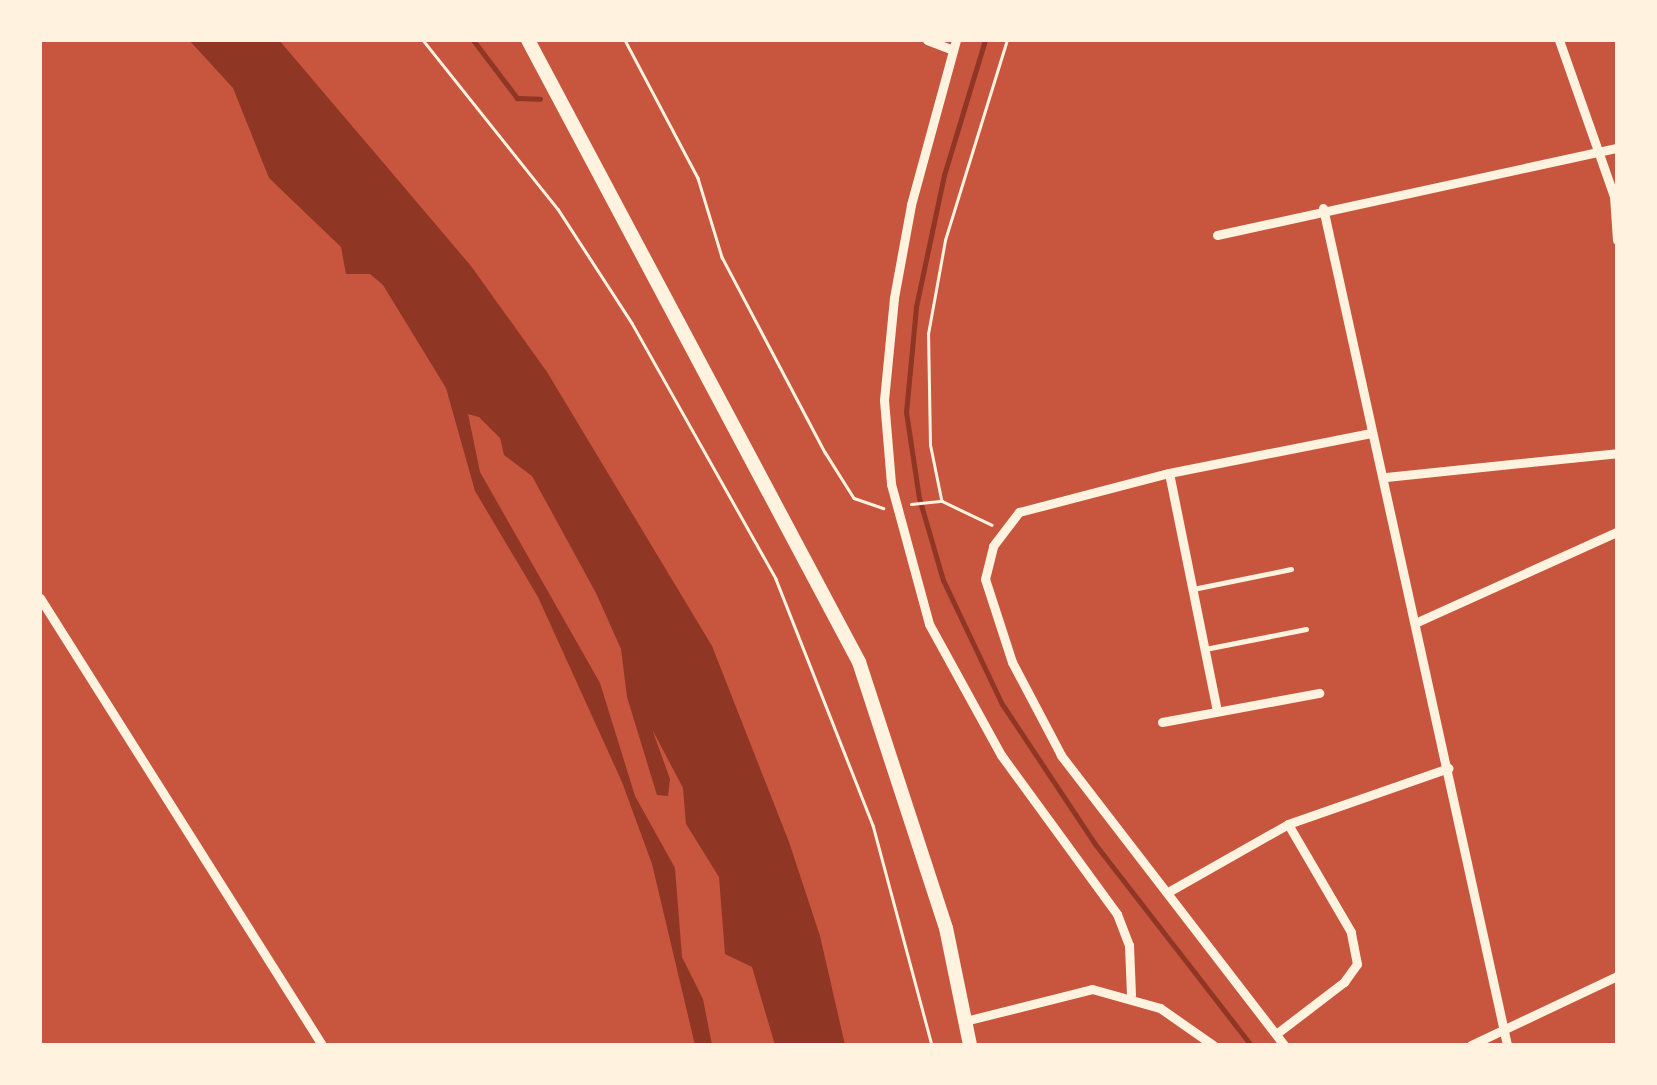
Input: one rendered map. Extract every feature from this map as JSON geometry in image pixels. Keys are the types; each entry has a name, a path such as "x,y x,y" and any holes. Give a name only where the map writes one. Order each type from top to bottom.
{"main road":[{"path":"528,40 858,662 946,928 970,1045"}],"street":[{"path":"927,40 954,45 894,298 884,400 896,506 936,638 1001,755 1117,914 1128,945 1130,995"},
{"path":"1559,40 1616,200 1617,240"},
{"path":"1217,235 1323,208 1617,148"},
{"path":"1323,208 1450,768 1507,1045"},
{"path":"1284,1045 1061,755 1012,662 985,579 1002,531 1019,512 1169,473 1371,433"},
{"path":"1386,477 1617,453"},
{"path":"1169,473 1218,711"},
{"path":"1415,623 1617,532"},
{"path":"40,598 322,1045"},
{"path":"1162,722 1319,693"},
{"path":"1168,892 1288,824 1450,768"},
{"path":"1276,1034 1344,982 1357,964 1351,932 1288,824"},
{"path":"1471,1045 1617,976"},
{"path":"965,1021 1077,990 1130,995 1178,1016 1214,1045"}],"lane":[{"path":"1193,588 1291,569"},
{"path":"1205,649 1306,630"}],"path":[{"path":"423,40 558,209 669,386 776,579 873,825 932,1045"},
{"path":"625,40 698,178 722,256 825,452 854,498 873,510 896,506"},
{"path":"942,500 930,445 928,334 945,240 1007,40"},
{"path":"910,504 942,500 1002,531"}],"shaded area":[{"path":"189,40 279,40 471,266 547,372 712,646 789,842 820,936 845,1045 775,1045 752,967 725,954 719,877 686,824 683,788 652,729 670,779 668,796 657,795 627,697 621,649 596,593 532,476 504,455 500,438 479,417 468,414 480,472 600,683 635,796 675,868 682,957 703,999 712,1045 695,1045 652,864 622,782 538,597 475,491 446,388 383,285 370,274 346,274 341,247 269,178 233,88"}],"waterway":[{"path":"473,40 517,98 540,99"},
{"path":"985,40 944,175 916,307 906,412 919,498 943,580 1002,704 1095,844 1251,1045"}]}
